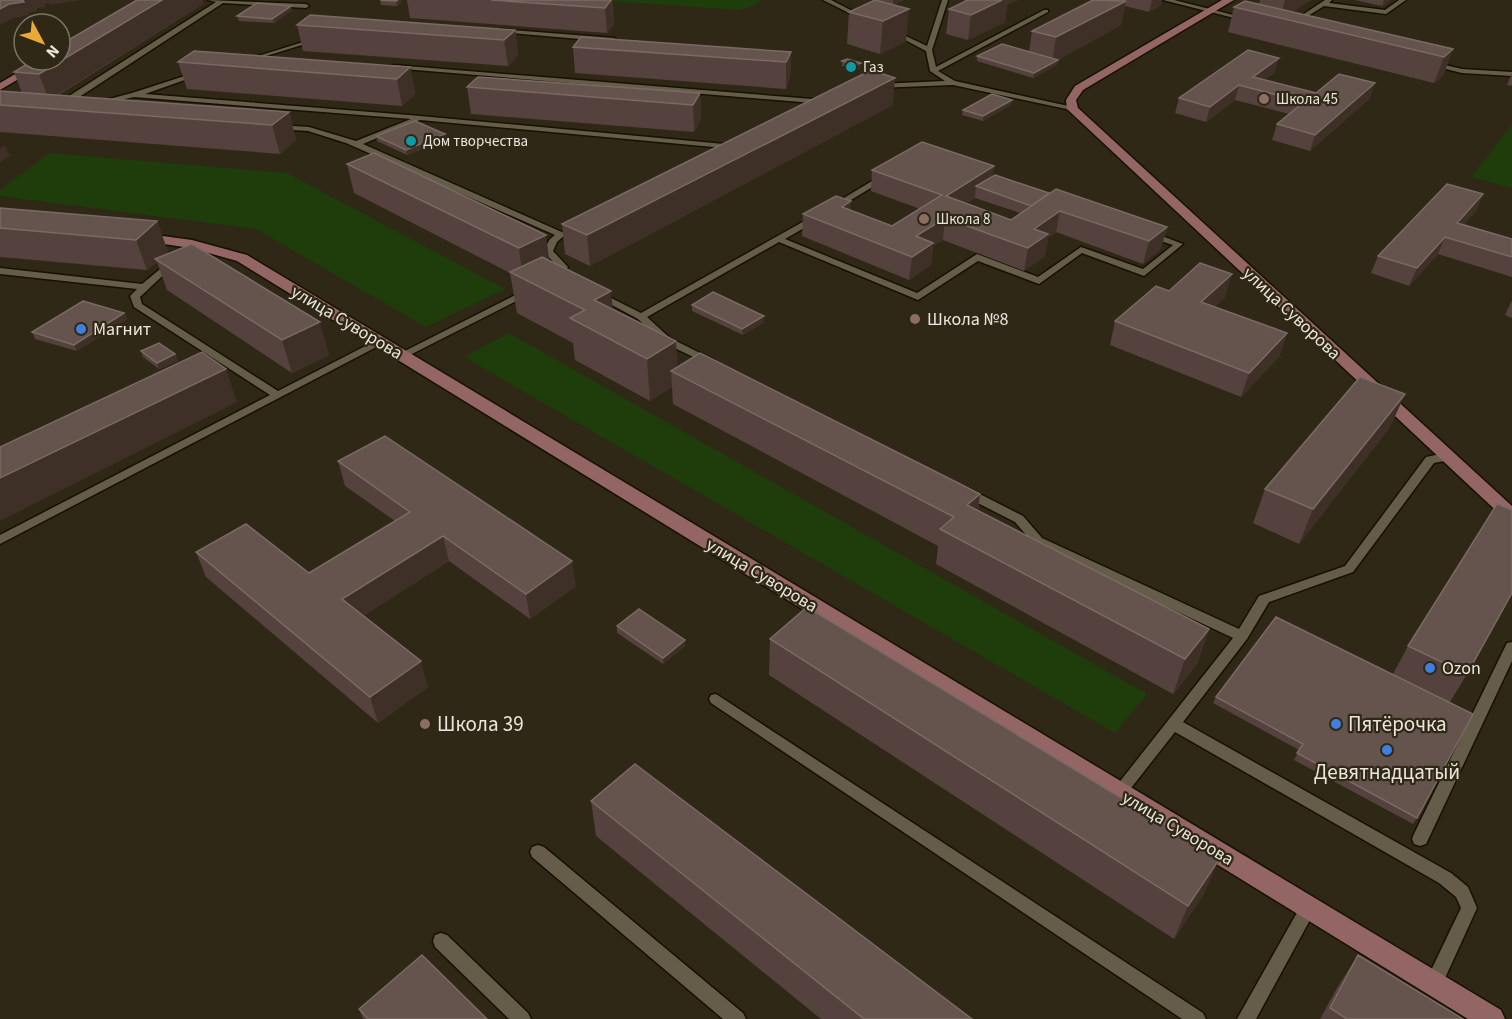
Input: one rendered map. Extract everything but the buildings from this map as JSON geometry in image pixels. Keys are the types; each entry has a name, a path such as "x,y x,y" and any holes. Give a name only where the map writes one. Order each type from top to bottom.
{"street":[{"path":"1073,109 1071,100 1079,88 1229,0"},
{"path":"0,87 26,72"},
{"name":"улица Суворова","path":"1073,109 1512,516"},
{"name":"улица Суворова","path":"124,236 242,258 1492,1019"}],"lane":[{"path":"211,0 306,6"},
{"path":"826,0 867,20"},
{"path":"933,71 929,50 945,0"},
{"path":"1166,0 1255,21"},
{"path":"1296,31 1285,29 1326,2 1386,12 1403,0"},
{"path":"65,111 52,110 222,1"},
{"path":"933,71 1046,11"},
{"path":"488,30 614,39"},
{"path":"888,30 929,50"},
{"path":"242,62 329,35"},
{"path":"262,57 285,58"},
{"path":"1429,63 1462,71 1512,74"},
{"path":"388,67 831,100 806,112"},
{"path":"933,71 953,82"},
{"path":"88,105 134,95 201,73"},
{"path":"874,86 953,82 1073,109"},
{"path":"134,95 736,147"},
{"path":"356,144 420,118"},
{"path":"262,126 309,129 356,144 561,235"},
{"path":"715,158 746,142"},
{"path":"641,317 892,174"},
{"path":"558,280 563,267 548,251 553,241 571,230"},
{"path":"778,238 918,297 977,256 1040,281 1081,250 1144,273 1179,244 1145,233"},
{"path":"176,258 135,296 137,305 278,396"},
{"path":"0,271 144,287"},
{"path":"402,355 537,287"},
{"path":"589,291 641,317 666,340 718,367"},
{"path":"0,540 381,342"},
{"path":"1119,793 1242,636 1264,600 1349,569 1430,460 1446,457"},
{"path":"957,487 1019,519 1038,541 1242,636"},
{"path":"1420,839 1512,647"},
{"path":"716,699 1197,1019"},
{"path":"1174,724 1445,878 1462,891 1469,908 1434,983"},
{"path":"538,852 737,1019"},
{"path":"1246,1019 1309,907"},
{"path":"441,941 522,1019"}],"green space":[{"path":"594,0 762,0 754,6 737,10"},
{"path":"1512,125 1512,188 1471,177"},
{"path":"50,153 287,173 505,289 426,327 256,229 0,196 0,190"},
{"path":"509,333 1147,694 1115,733 464,357"}],"place":[{"name":"Газ","path":"851,67"},
{"name":"Школа 45","path":"1264,99"},
{"name":"Дом творчества","path":"411,141"},
{"name":"Школа 8","path":"924,219"},
{"name":"Школа №8","path":"915,319"},
{"name":"Магнит","path":"81,329"},
{"name":"Ozon","path":"1430,668"},
{"name":"Школа 39","path":"425,724"},
{"name":"Пятёрочка","path":"1336,724"},
{"name":"Девятнадцатый","path":"1387,750"}]}
